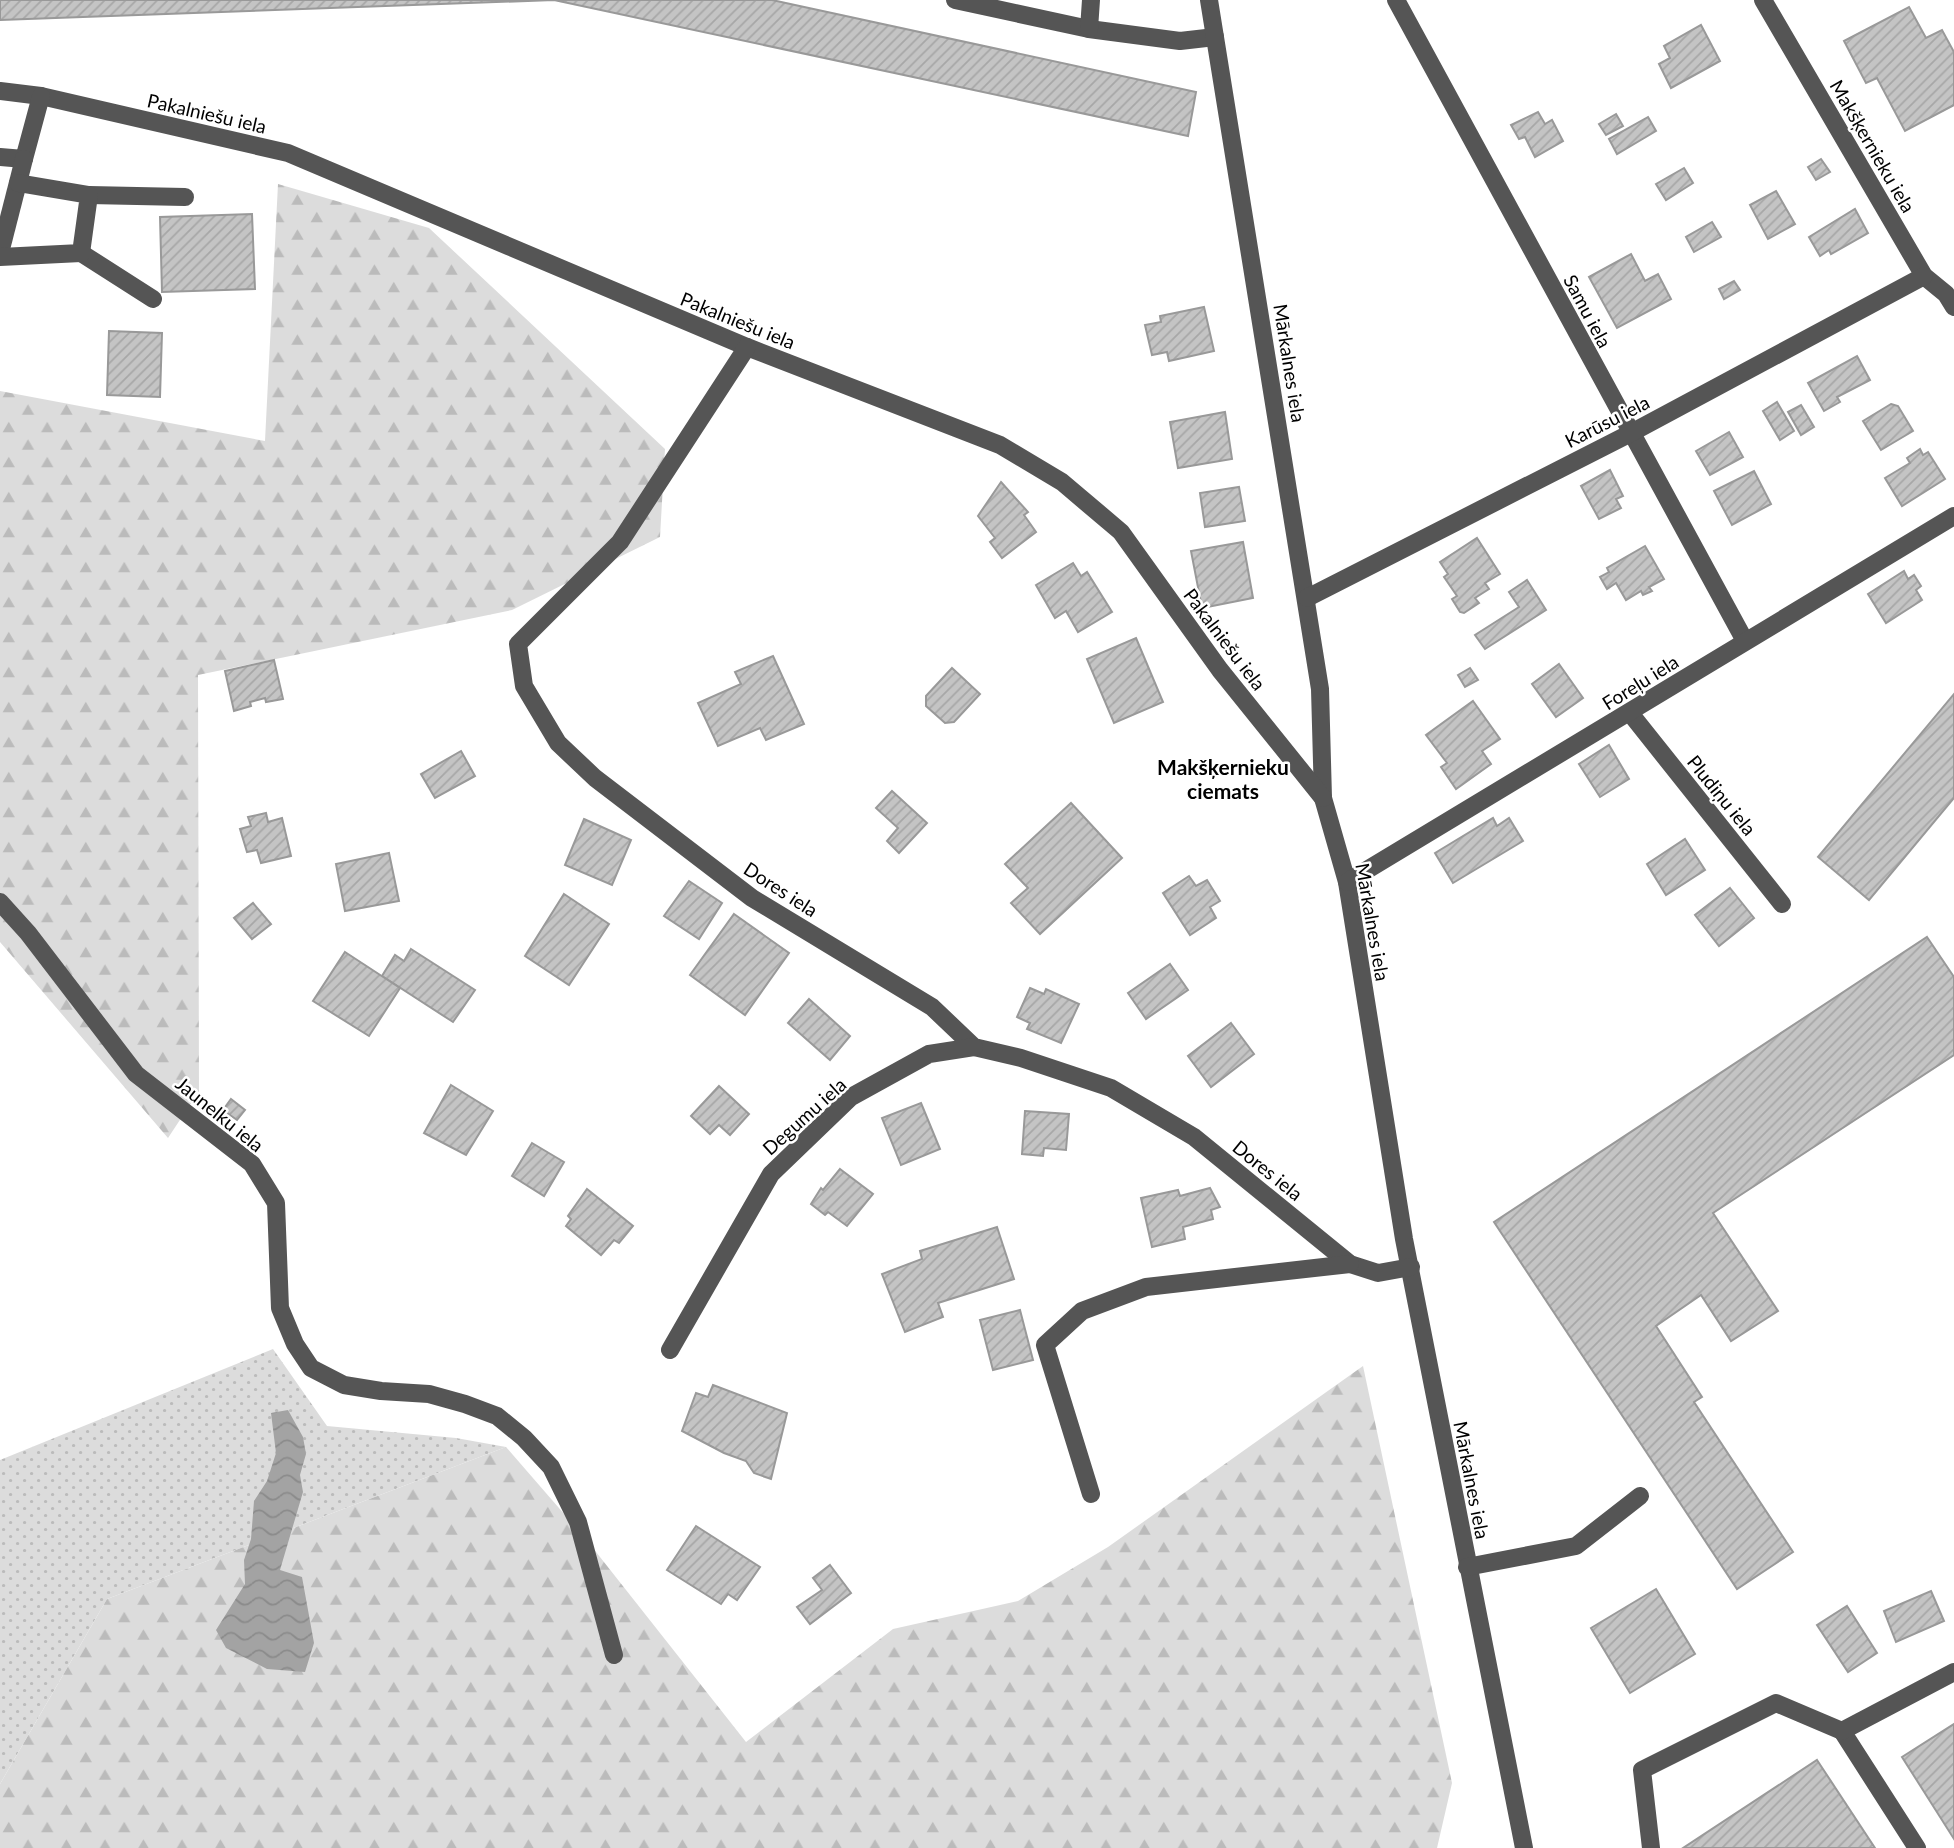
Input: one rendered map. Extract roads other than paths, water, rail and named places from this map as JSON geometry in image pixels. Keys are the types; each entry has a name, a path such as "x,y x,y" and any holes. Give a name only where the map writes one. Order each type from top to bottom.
{"street":[{"path":"955,0 1089,29 1180,41 1215,37"},
{"path":"1089,29 1091,0"},
{"name":"Mārkalnes iela","path":"1209,0 1307,598 1320,689 1323,798 1347,882 1411,1267 1467,1567 1524,1848"},
{"name":"Samu iela","path":"1396,0 1745,641"},
{"name":"Makšķernieku iela","path":"1762,0 1924,276 1946,294 1954,307"},
{"name":"Pakalniešu iela","path":"0,91 41,96 288,153 747,347 1000,445 1062,482 1121,532 1220,670 1323,798"},
{"path":"41,96 0,255 81,253 153,299"},
{"path":"0,158 24,159"},
{"path":"18,183 89,195 185,197"},
{"path":"81,253 89,195"},
{"name":"Karūsu iela","path":"1307,598 1631,433 1924,276"},
{"name":"Dores iela","path":"747,347 620,542 518,644 524,686 558,743 595,778 752,898 932,1007 974,1047 1021,1058 1111,1088 1194,1137 1350,1264 1378,1273 1411,1267"},
{"name":"Foreļu iela","path":"1347,882 1954,516"},
{"name":"Pludiņu iela","path":"1630,713 1782,904"},
{"name":"Jaunelku iela","path":"0,902 28,933 136,1074 252,1164 276,1203 280,1308 295,1343 312,1368 344,1385 429,1394 497,1416 524,1438 551,1467 578,1522 614,1655"},
{"name":"Degumu iela","path":"670,1350 771,1174 851,1097 929,1054 974,1047"},
{"path":"1091,1494 1045,1345 1082,1311 1146,1287 1350,1264"},
{"path":"1467,1567 1576,1546 1640,1496"},
{"path":"1842,1731 1954,1672"},
{"path":"1651,1848 1642,1770 1776,1703 1842,1731 1917,1848"}],"water":[{"path":"288,1410 303,1437 306,1454 300,1475 303,1492 280,1570 302,1577 314,1643 305,1672 267,1669 226,1648 216,1630 245,1584 244,1560 251,1539 254,1501 267,1481 276,1453 271,1413"}],"district":[{"name":"Makšķernieku ciemats","path":"1223,778"}]}
